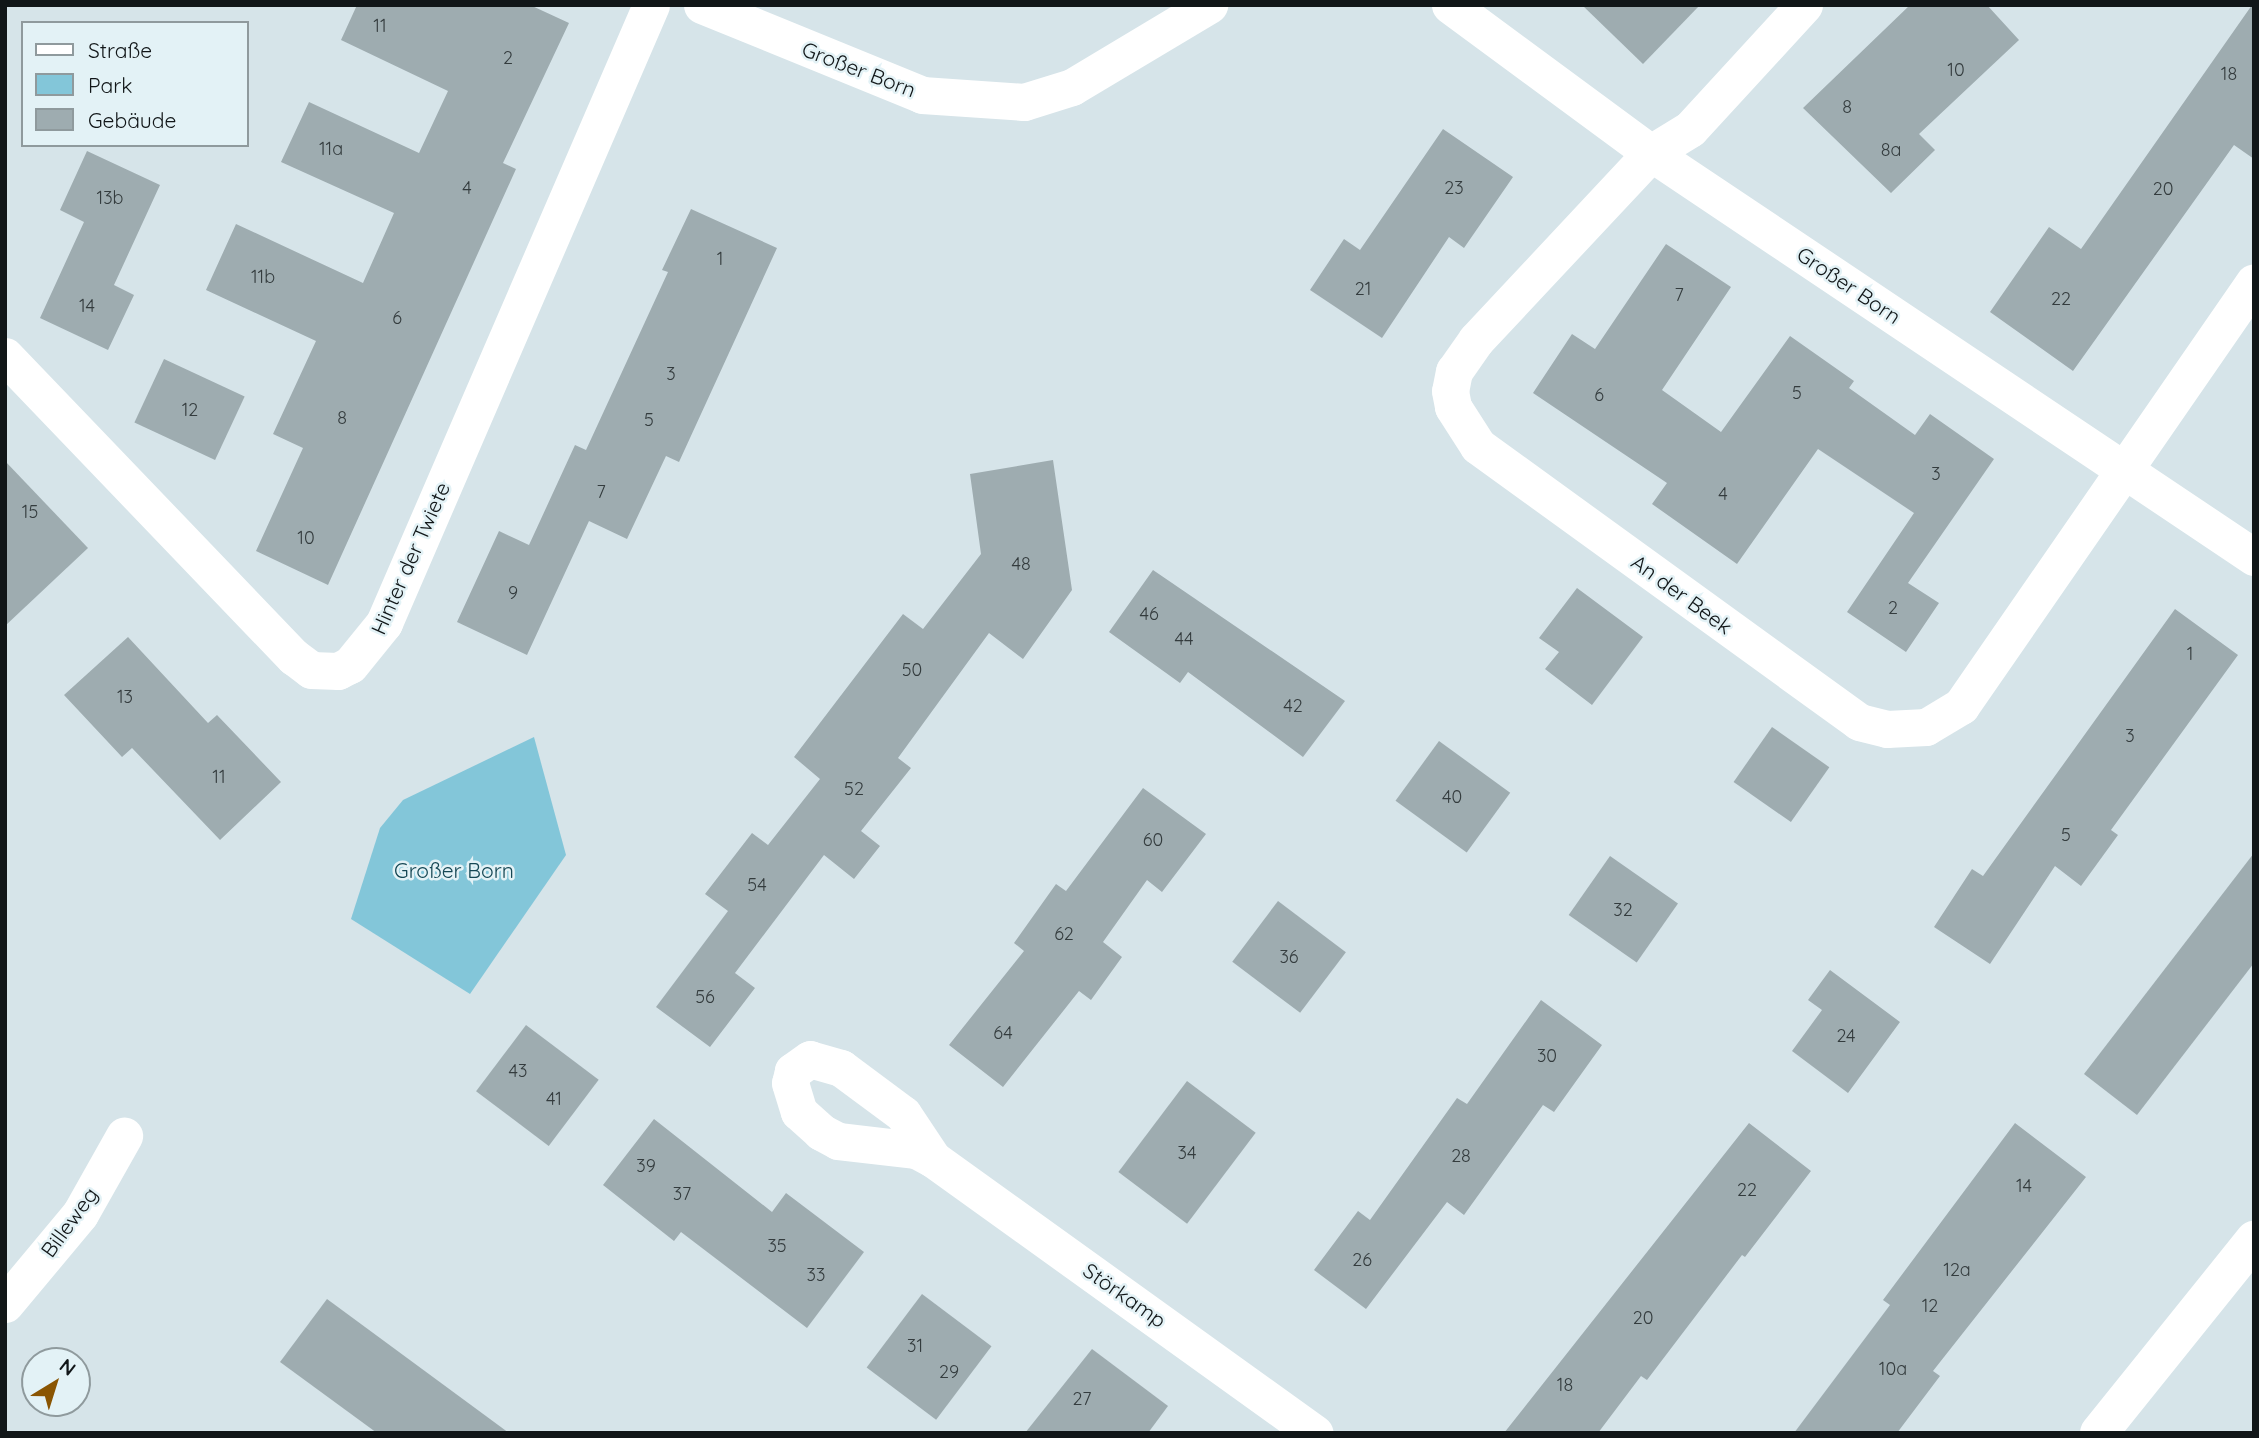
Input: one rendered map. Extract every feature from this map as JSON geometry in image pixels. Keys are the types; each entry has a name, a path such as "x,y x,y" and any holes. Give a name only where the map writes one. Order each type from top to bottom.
{"main road":[{"path":"2099,1433 2254,1240"}],"street":[{"name":"Hinter der Twiete","path":"5,356 294,657 311,670 338,671 350,665 384,623 651,5"},
{"name":"Großer Born","path":"702,5 922,94 1024,102 1072,87 1209,5"},
{"name":"Großer Born","path":"1450,5 1651,153 2254,557"},
{"name":"An der Beek","path":"1804,5 1690,129 1651,153 1476,340 1454,371 1452,407 1478,446 1859,722 1887,729 1926,727 1961,706 2126,471 2254,282"},
{"name":"Billeweg","path":"5,1304 80,1214 124,1136"},
{"name":"Störkamp","path":"933,1159 1315,1433"}],"green space":[{"name":"Großer Born","path":"534,737 566,855 470,994 351,919 380,828 403,800"}],"building":[{"path":"357,5 530,5 569,23 503,163 516,169 328,585 256,551 303,448 273,434 316,341 206,290 236,224 363,283 394,213 281,162 309,102 419,153 448,91 341,40"},
{"path":"1582,5 1700,5 1643,64"},
{"path":"1910,5 1987,5 2019,40 1919,134 1935,150 1891,193 1803,108"},
{"path":"2252,5 2254,159 2234,145 2073,371 1990,312 2049,227 2081,249"},
{"path":"1443,129 1513,177 1464,248 1449,237 1382,338 1310,290 1344,239 1360,250"},
{"path":"87,151 160,185 114,285 134,295 108,350 40,318 84,222 60,210"},
{"path":"691,209 777,248 679,462 666,456 627,539 589,521 527,655 457,622 499,531 529,545 575,445 586,450 668,272 662,270"},
{"path":"1666,244 1731,287 1662,390 1721,432 1790,336 1854,381 1849,388 1915,435 1930,414 1994,459 1908,583 1939,603 1906,652 1847,612 1914,513 1818,449 1737,564 1652,504 1667,483 1533,393 1572,334 1595,349"},
{"path":"164,359 245,397 215,460 134,422"},
{"path":"1053,460 1072,590 1023,659 989,633 898,758 911,768 861,831 880,846 854,879 824,855 735,973 755,988 710,1047 656,1007 728,911 705,894 752,833 768,845 820,779 794,757 903,614 923,629 981,554 970,474"},
{"path":"5,461 88,548 5,626"},
{"path":"1153,570 1345,701 1303,757 1188,672 1180,683 1109,632"},
{"path":"1577,588 1643,637 1592,705 1545,669 1559,652 1539,638"},
{"path":"2175,609 2238,655 2111,830 2118,835 2081,886 2055,866 1990,964 1934,927 1972,869 1983,876"},
{"path":"128,637 208,723 217,715 281,782 220,840 132,748 122,757 64,695"},
{"path":"1772,727 1829,767 1791,822 1734,782"},
{"path":"1439,741 1510,793 1467,853 1396,801"},
{"path":"1143,788 1206,834 1162,892 1147,880 1103,942 1122,957 1091,1000 1079,991 1003,1087 949,1045 1024,951 1014,943 1056,884 1066,891"},
{"path":"2254,853 2254,963 2137,1115 2084,1074"},
{"path":"1610,856 1678,904 1637,963 1569,915"},
{"path":"1278,901 1346,952 1300,1013 1232,962"},
{"path":"1830,970 1900,1022 1848,1093 1792,1051 1822,1010 1808,1000"},
{"path":"1541,1000 1602,1045 1554,1112 1543,1105 1464,1215 1447,1202 1366,1309 1314,1270 1358,1211 1370,1220 1457,1098 1467,1104"},
{"path":"526,1025 599,1080 549,1146 476,1091"},
{"path":"1187,1081 1256,1133 1187,1224 1118,1172"},
{"path":"654,1119 772,1212 786,1193 864,1252 807,1328 681,1232 674,1241 603,1185"},
{"path":"1749,1123 1811,1171 1745,1257 1742,1255 1647,1380 1641,1376 1598,1433 1504,1433"},
{"path":"2015,1123 2086,1177 1933,1371 1940,1376 1897,1433 1794,1433 1890,1305 1883,1300"},
{"path":"922,1294 991,1346 936,1420 867,1367"},
{"path":"327,1299 509,1433 377,1433 280,1362"},
{"path":"1092,1349 1168,1406 1148,1433 1025,1433"}]}
